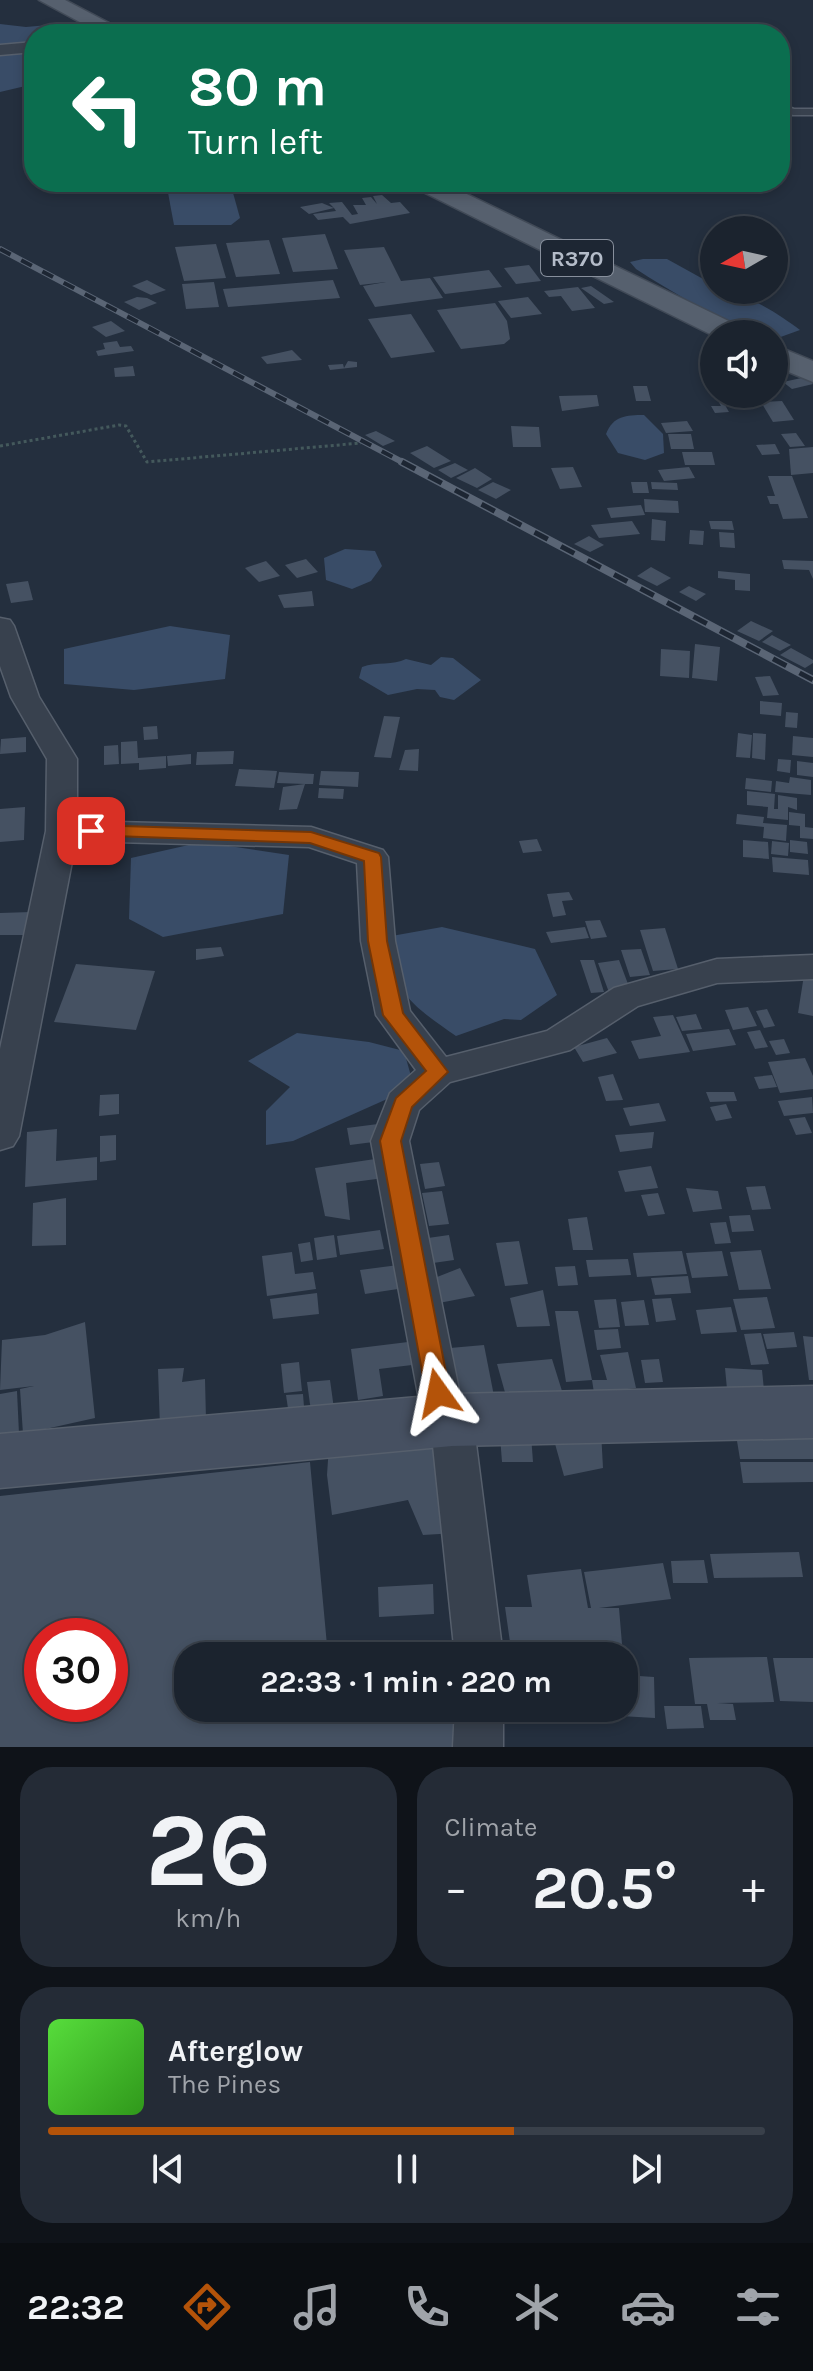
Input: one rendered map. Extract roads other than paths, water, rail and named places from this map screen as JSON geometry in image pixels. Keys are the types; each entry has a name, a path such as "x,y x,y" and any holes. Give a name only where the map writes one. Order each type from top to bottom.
{"main road":[{"path":"49,0 98,24"},
{"name":"R370","path":"442,192 704,320"},
{"path":"788,361 813,373"},
{"path":"0,1461 448,1421 813,1412"}],"street":[{"path":"0,50 24,48"},
{"path":"0,626 25,697 62,759 62,831 0,1136"},
{"path":"62,831 311,837 372,857 378,941 393,1015 438,1072"},
{"path":"477,1642 448,1421 390,1141 403,1103 438,1072 558,1041 626,997 702,975 786,966 813,967"},
{"path":"478,1747 479,1722"}],"lane":[{"path":"790,111 813,112"}],"water":[{"path":"0,24 24,27 24,45 0,47"},
{"path":"24,51 24,86 0,92 0,55"},
{"path":"168,192 233,192 240,218 231,225 174,225"},
{"path":"667,259 700,277 700,304 760,304 786,320 727,320 665,287 630,262"},
{"path":"788,322 800,330 788,334"},
{"path":"631,415 644,415 663,434 664,453 645,460 618,453 606,434 612,423"},
{"path":"345,549 375,551 382,566 371,581 352,589 326,580 324,558"},
{"path":"170,626 230,635 225,679 134,690 64,684 64,649"},
{"path":"441,657 453,658 481,680 454,700 440,697 435,690 417,689 388,695 359,678 362,667 368,665 406,659 431,665"},
{"path":"202,842 289,855 283,914 163,937 129,919 131,858"},
{"path":"442,927 535,949 557,995 521,1020 504,1019 456,1036 428,1016 399,985 386,937"},
{"path":"297,1033 369,1042 404,1051 414,1087 293,1141 266,1145 266,1111 290,1087 248,1061"}],"railway":[{"path":"0,249 406,464"},
{"path":"402,462 813,680"}]}
